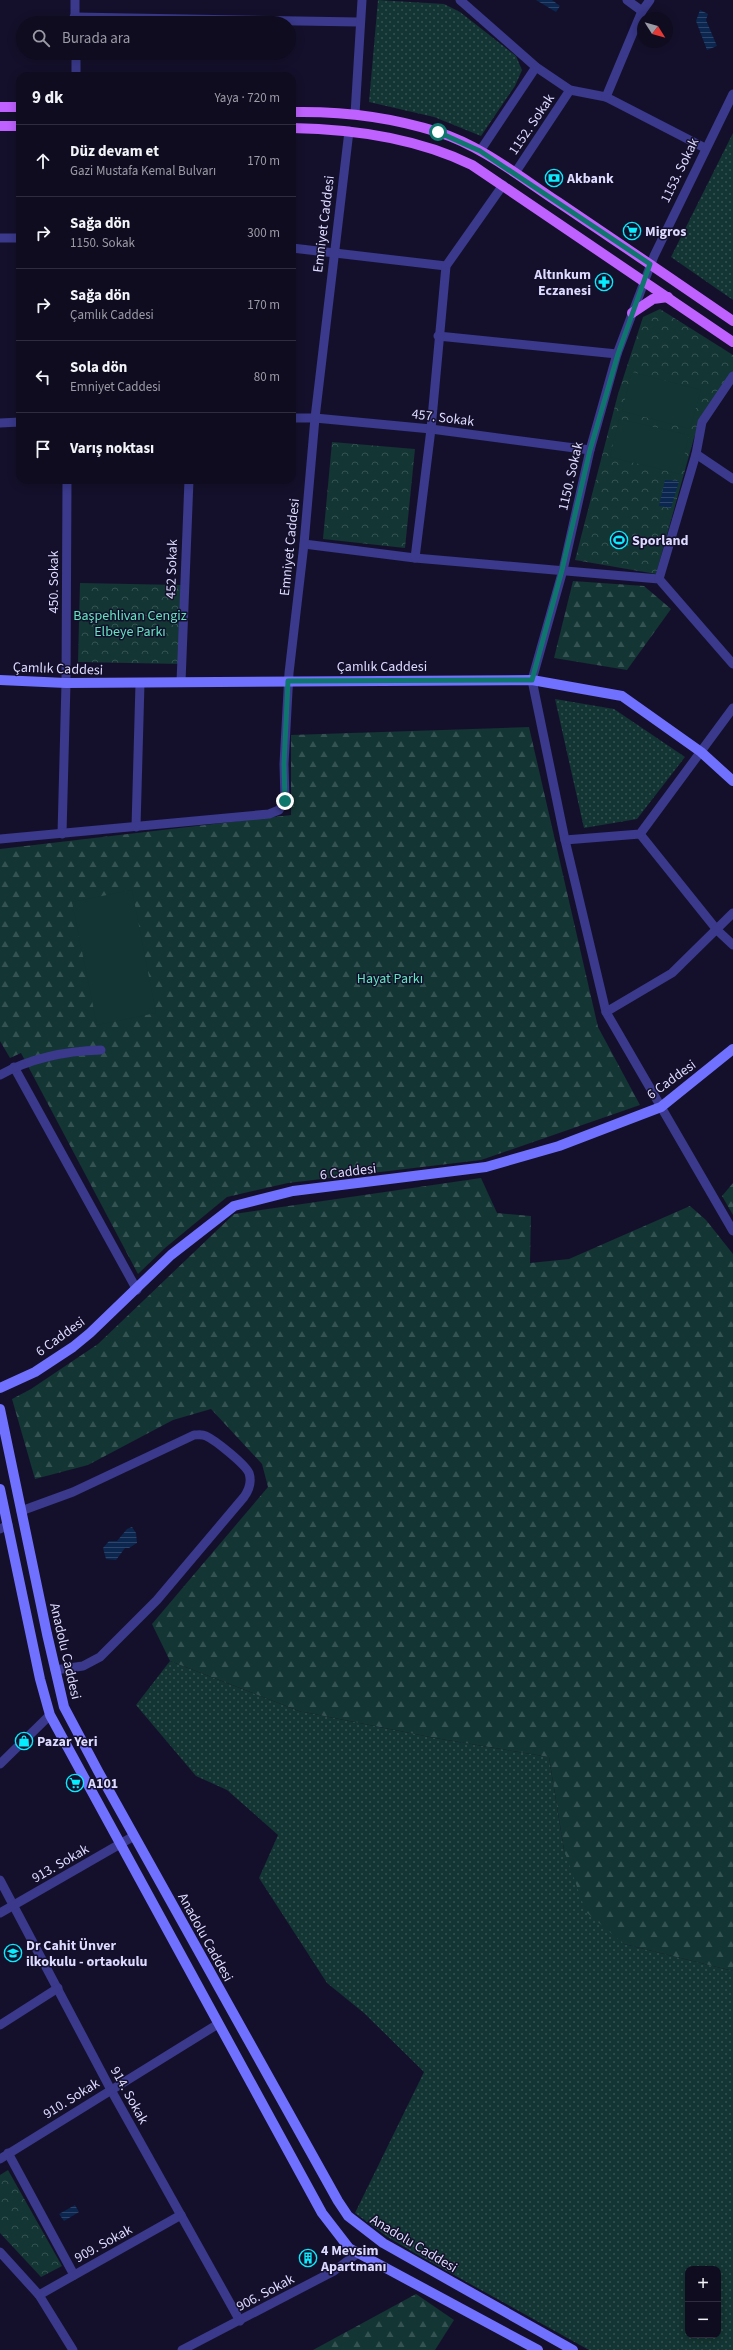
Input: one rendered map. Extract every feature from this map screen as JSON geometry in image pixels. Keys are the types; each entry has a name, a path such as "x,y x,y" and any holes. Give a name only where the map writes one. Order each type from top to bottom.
{"main road":[{"path":"0,107 16,107"},
{"path":"296,112 355,114 438,132 480,151 733,321"},
{"path":"0,126 16,126"},
{"path":"296,128 349,131 433,149 472,165 733,342"},
{"path":"632,313 653,299 668,297"},
{"name":"Çamlık Caddesi","path":"0,680 66,683 532,680 622,696 702,752 733,781"},
{"name":"6 Caddesi","path":"0,1388 35,1372 73,1347 137,1290 171,1255 234,1206 293,1191 486,1167 559,1146 661,1107 733,1049"},
{"name":"Anadolu Caddesi","path":"0,1409 64,1707 134,1836 348,2216 383,2243 573,2350"},
{"path":"0,1489 4,1527 50,1715 322,2213 350,2248 538,2350"}],"street":[{"path":"75,0 75,16"},
{"path":"355,114 359,22 362,0"},
{"path":"460,0 536,67 570,90 606,97 705,148"},
{"path":"627,0 642,11"},
{"path":"606,97 642,11 650,0"},
{"path":"296,22 359,22"},
{"path":"76,60 76,72"},
{"path":"480,151 536,67"},
{"name":"1152. Sokak","path":"514,173 570,90"},
{"name":"1153. Sokak","path":"644,281 650,264 705,148 733,94"},
{"name":"Emniyet Caddesi","path":"136,827 269,814 279,810 285,801 284,764 288,681 304,544 315,418 349,131"},
{"path":"415,558 430,429 446,266 503,185"},
{"path":"0,238 16,238"},
{"path":"296,248 446,266"},
{"name":"1150. Sokak","path":"532,680 562,570 590,450 618,354 644,281"},
{"path":"438,336 618,354"},
{"path":"659,579 696,454 702,422 733,376"},
{"name":"457. Sokak","path":"296,418 315,418 430,429 590,450"},
{"path":"0,423 16,422"},
{"path":"696,454 733,479"},
{"name":"450. Sokak","path":"62,834 66,683 67,484"},
{"name":"452 Sokak","path":"181,682 189,484"},
{"path":"304,544 415,558 659,579 733,664"},
{"path":"532,680 565,840 606,1012 733,1231"},
{"path":"0,839 136,827 140,683"},
{"path":"565,840 640,834 733,708"},
{"path":"640,834 717,930 733,945"},
{"path":"606,1012 672,974 733,913"},
{"path":"0,1075 14,1067 44,1057 75,1051 101,1050"},
{"path":"14,1067 137,1290"},
{"path":"21,1511 73,1492 194,1435 200,1434 211,1438 245,1467 250,1478 248,1491 239,1503 157,1600 107,1651 91,1663 55,1670"},
{"path":"0,1764 50,1715"},
{"name":"913. Sokak","path":"0,1913 134,1836"},
{"name":"914. Sokak","path":"0,1880 111,2090 240,2321"},
{"path":"0,2025 58,1988"},
{"name":"910. Sokak","path":"0,2159 218,2024"},
{"path":"8,2153 74,2275"},
{"name":"909. Sokak","path":"39,2295 181,2215"},
{"path":"0,2252 39,2295 73,2350"},
{"name":"906. Sokak","path":"182,2350 334,2271 358,2253"}],"green space":[{"path":"378,0 444,4 460,12 516,56 522,70 515,86 481,136 434,117 369,102"},
{"path":"733,133 733,300 671,257"},
{"path":"660,309 733,355 733,372 701,420 694,438 656,574 575,560 618,394 643,317"},
{"path":"632,372 701,390 690,429 622,411"},
{"path":"619,419 689,435 680,474 610,457"},
{"path":"332,442 415,449 405,548 323,539"},
{"path":"573,581 644,586 671,609 627,670 554,658"},
{"name":"Başpehlivan Cengiz Elbeye Parkı","path":"80,583 181,585 180,664 78,662"},
{"path":"555,699 614,709 685,757 637,819 584,828"},
{"name":"Hayat Parkı","path":"529,727 598,1027 640,1105 481,1160 288,1183 227,1197 165,1248 138,1274 21,1053 10,1058 0,1041 0,849 291,815 291,735"},
{"path":"132,890 156,1013 97,1025 72,902"},
{"path":"481,1178 497,1213 531,1216 530,1263 569,1259 690,1206 706,1220 733,1254 733,1971 624,1944 586,1912 564,1850 549,1757 435,1738 299,1711 170,1661 152,1624 268,1487 262,1464 211,1409 173,1420 88,1465 35,1479 12,1399 31,1389 98,1344 234,1214"},
{"path":"733,1183 733,1215 722,1196"},
{"path":"170,1661 299,1711 435,1738 549,1757 564,1850 624,1944 733,1971 733,2350 589,2350 418,2255 386,2236 355,2213 424,2072 364,2013 327,1983 259,1878 278,1835 227,1790 196,1776 136,1705"},
{"path":"8,2170 62,2266 41,2277 0,2233 0,2175"},
{"path":"416,2294 454,2320 435,2350 313,2350"}],"water":[{"path":"536,0 552,0 560,6 556,12"},
{"path":"700,10 708,14 706,20 717,46 707,50 696,21"},
{"path":"665,480 679,481 671,508 659,506"},
{"path":"132,1527 136,1533 137,1543 129,1548 125,1548 116,1560 106,1559 103,1548 109,1541 117,1541 127,1529"},
{"path":"75,2205 79,2212 64,2221 59,2214"}],"place":[{"name":"Akbank","path":"554,178"},
{"name":"Migros","path":"632,231"},
{"name":"Altınkum Eczanesi","path":"604,282"},
{"name":"Sporland","path":"619,540"},
{"name":"Pazar Yeri","path":"24,1741"},
{"name":"A101","path":"75,1783"},
{"name":"Dr Cahit Ünver ilkokulu - ortaokulu","path":"13,1953"},
{"name":"4 Mevsim Apartmanı","path":"308,2258"}],"route":[{"path":"285,801 284,764 288,681 532,680 562,570 590,450 618,354 650,264 480,151 460,140 438,132"}]}
